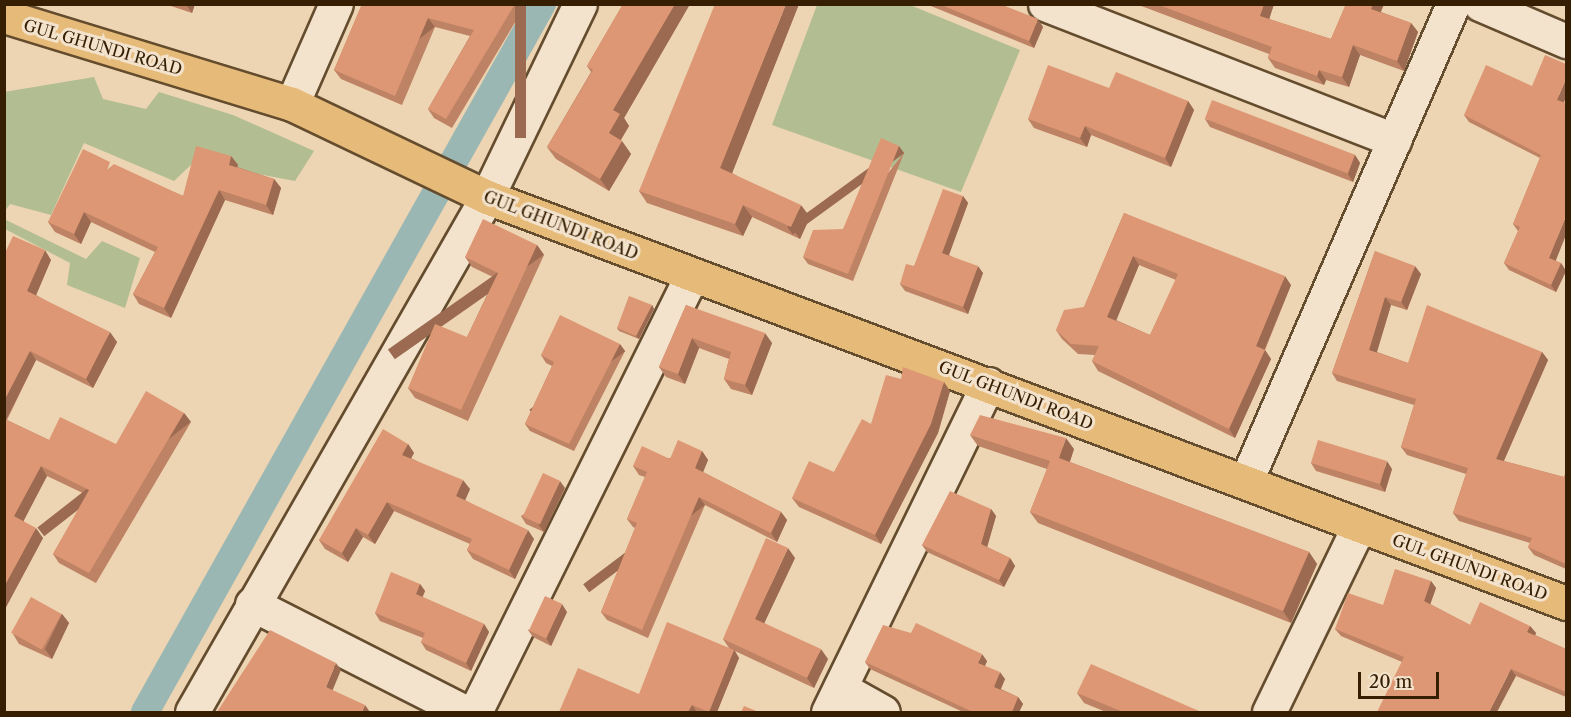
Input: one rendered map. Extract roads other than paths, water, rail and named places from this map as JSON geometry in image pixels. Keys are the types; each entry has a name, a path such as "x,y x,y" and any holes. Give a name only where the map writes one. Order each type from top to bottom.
{"main road":[{"name":"GUL GHUNDI ROAD","path":"4,16 292,104 433,175 476,192 1566,603"}],"street":[{"path":"292,104 336,4"},
{"path":"192,712 580,4"},
{"path":"1046,4 1394,140"},
{"path":"1246,481 1453,4"},
{"path":"1480,4 1566,41"},
{"path":"475,712 692,275"},
{"path":"883,712 834,700 988,384"},
{"path":"1269,712 1359,526"},
{"path":"252,604 465,712"}],"waterway":[{"path":"145,712 542,4"}]}
